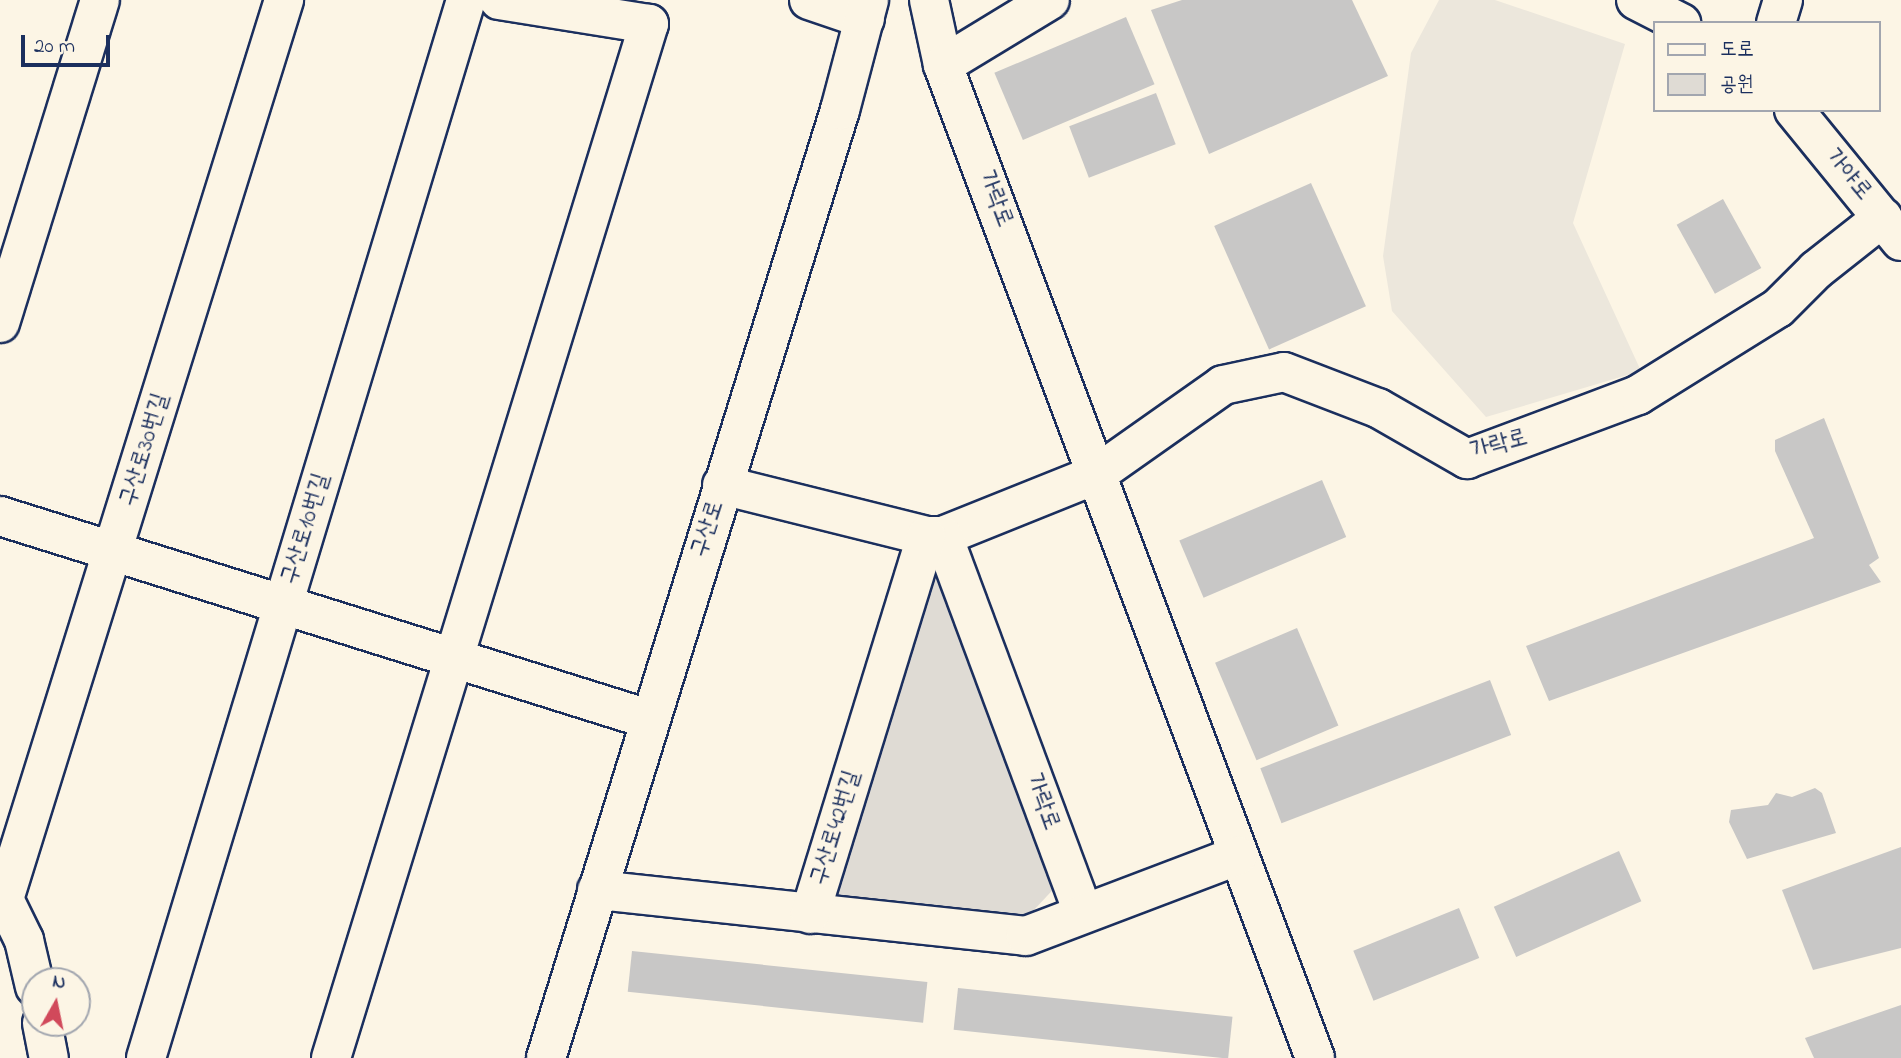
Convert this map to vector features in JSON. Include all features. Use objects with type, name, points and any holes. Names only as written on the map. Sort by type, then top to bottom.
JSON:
[{"type":"street","points":[[0,323],[100,0]]},
{"type":"street","name":"구산로30번길","points":[[2,895],[113,552],[284,0]]},
{"type":"street","name":"구산로10번길","points":[[146,1058],[466,0]]},
{"type":"street","points":[[331,1058],[649,24],[499,0]]},
{"type":"street","points":[[809,0],[867,10]]},
{"type":"street","name":"가락로","points":[[929,0],[943,65],[1237,856],[1315,1058]]},
{"type":"street","points":[[943,65],[1051,0]]},
{"type":"street","points":[[1636,0],[1677,21]]},
{"type":"street","points":[[1777,21],[1783,0]]},
{"type":"street","name":"구산로","points":[[546,1058],[867,10]]},
{"type":"street","name":"가야로","points":[[1796,112],[1892,229]]},
{"type":"street","name":"가락로","points":[[1097,474],[1223,385],[1284,372],[1378,408],[1467,458],[1638,396],[1778,308],[1816,270],[1892,229]]},
{"type":"street","points":[[722,485],[934,536],[1097,474]]},
{"type":"street","points":[[0,516],[648,719]]},
{"type":"street","name":"가락로","points":[[934,536],[1083,914]]},
{"type":"street","name":"구산로42번길","points":[[597,890],[810,914],[934,536]]},
{"type":"street","points":[[810,914],[1026,936],[1237,856]]},
{"type":"street","points":[[2,895],[24,940],[30,967]]},
{"type":"street","points":[[45,1037],[49,1058]]},
{"type":"shaded area","points":[[1439,0],[1495,0],[1625,44],[1573,223],[1641,371],[1486,417],[1392,311],[1383,256],[1411,53]]},
{"type":"green space","points":[[920,574],[952,586],[1061,881],[1020,925],[824,905]]},
{"type":"building","points":[[1182,0],[1352,0],[1388,76],[1209,154],[1151,10]]},
{"type":"building","points":[[1126,17],[1155,84],[1023,140],[994,73]]},
{"type":"building","points":[[1156,93],[1176,144],[1089,178],[1069,126]]},
{"type":"building","points":[[1311,183],[1366,306],[1269,349],[1214,226]]},
{"type":"building","points":[[1723,199],[1761,268],[1715,294],[1677,225]]},
{"type":"building","points":[[1824,418],[1879,558],[1869,565],[1881,582],[1549,701],[1526,646],[1814,538],[1775,451],[1775,440]]},
{"type":"building","points":[[1322,480],[1346,537],[1204,598],[1179,541]]},
{"type":"building","points":[[1297,628],[1338,726],[1256,760],[1215,663]]},
{"type":"building","points":[[1490,680],[1511,735],[1281,823],[1260,768]]},
{"type":"building","points":[[1815,788],[1822,793],[1836,833],[1747,859],[1729,822],[1731,810],[1768,805],[1776,793],[1792,797]]},
{"type":"building","points":[[1901,847],[1901,948],[1813,970],[1782,890]]},
{"type":"building","points":[[1619,851],[1641,901],[1516,957],[1494,907]]},
{"type":"building","points":[[1459,908],[1479,958],[1374,1001],[1353,951]]},
{"type":"building","points":[[632,951],[927,982],[923,1023],[628,992]]},
{"type":"building","points":[[958,988],[1232,1017],[1228,1058],[954,1030]]},
{"type":"building","points":[[1901,1005],[1901,1058],[1814,1058],[1805,1038]]}]
